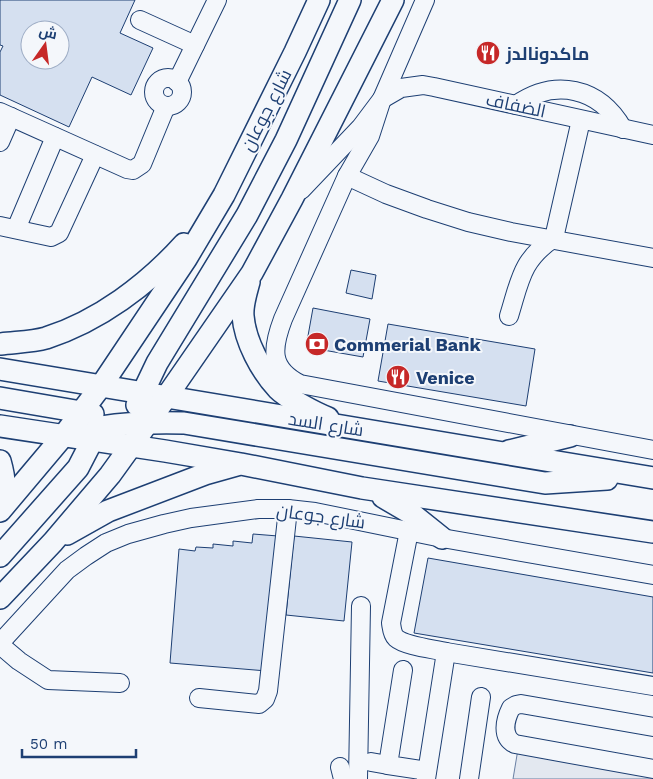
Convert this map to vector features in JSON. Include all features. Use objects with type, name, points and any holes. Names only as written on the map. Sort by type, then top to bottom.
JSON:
[{"type":"main road","name":"شارع جوعان","points":[[0,556],[78,468],[93,423],[101,386],[186,259],[224,195],[319,0]]},
{"type":"main road","points":[[0,598],[53,542],[110,475],[132,445],[142,392],[157,363],[247,215],[286,140],[350,0]]},
{"type":"main road","points":[[138,419],[167,396],[252,273],[292,199],[393,0]]},
{"type":"main road","points":[[0,344],[44,338],[73,327],[111,307],[170,259],[224,195]]},
{"type":"main road","points":[[252,273],[245,295],[243,316],[246,334],[262,368],[279,390],[325,417],[349,428]]},
{"type":"main road","name":"شارع السد","points":[[0,369],[649,477]]},
{"type":"main road","points":[[0,398],[93,423],[132,445],[362,488],[653,532]]},
{"type":"main road","points":[[0,426],[64,434],[93,423],[138,419],[204,425],[545,483],[649,477]]},
{"type":"main road","points":[[0,510],[64,434]]},
{"type":"main road","points":[[502,453],[570,436]]},
{"type":"main road","points":[[0,461],[5,478],[0,510]]},
{"type":"main road","points":[[53,542],[108,511],[206,474],[241,464]]},
{"type":"main road","points":[[362,488],[396,504],[428,525],[442,538]]},
{"type":"main road","points":[[616,526],[653,522]]},
{"type":"street","points":[[0,142],[5,114],[126,169],[136,168],[142,164],[166,106],[174,105],[182,97],[181,86],[177,82],[217,0]]},
{"type":"street","points":[[425,0],[382,99],[370,136],[347,176],[386,194],[427,209],[502,230],[554,238],[653,258]]},
{"type":"street","points":[[140,20],[195,45]]},
{"type":"street","name":"الضفاف","points":[[382,99],[401,88],[423,85],[653,135]]},
{"type":"street","points":[[516,105],[528,97],[544,91],[560,89],[576,91],[604,105],[616,116],[623,129]]},
{"type":"street","points":[[292,199],[355,133],[382,99]]},
{"type":"street","points":[[509,316],[522,274],[529,260],[540,248],[554,238],[581,120]]},
{"type":"street","points":[[54,137],[8,228],[51,237],[58,233],[95,155]]},
{"type":"street","name":"شارع السد","points":[[347,176],[275,339],[274,350],[277,361],[287,377],[300,384],[323,389],[653,450]]},
{"type":"street","name":"شارع جوعان","points":[[0,644],[67,570],[106,543],[128,534],[191,518],[258,509],[288,509],[315,512],[442,538],[653,575]]},
{"type":"street","points":[[200,698],[259,704],[265,699],[268,691],[288,509]]},
{"type":"street","points":[[409,531],[391,624],[392,632],[396,638],[404,642],[446,652],[653,686]]},
{"type":"street","points":[[358,779],[361,606]]},
{"type":"street","points":[[0,644],[48,680],[120,683]]},
{"type":"street","points":[[403,670],[379,763],[427,775],[446,652]]},
{"type":"street","points":[[474,778],[481,697]]},
{"type":"street","points":[[653,727],[521,704],[511,708],[505,731],[509,741],[514,744],[653,770]]},
{"type":"shaded area","points":[[519,743],[653,768],[653,779],[513,779]]},
{"type":"building","points":[[0,0],[135,0],[120,33],[153,48],[131,95],[92,77],[69,127],[0,95],[0,52],[3,46],[0,45]]},
{"type":"building","points":[[351,270],[376,275],[372,299],[346,293]]},
{"type":"building","points":[[313,308],[370,319],[363,357],[306,347]]},
{"type":"building","points":[[388,324],[535,349],[526,406],[378,381]]},
{"type":"building","points":[[253,534],[278,536],[267,671],[170,663],[179,549],[195,551],[196,547],[213,548],[213,544],[233,546],[233,541],[252,543]]},
{"type":"building","points":[[294,536],[352,542],[344,621],[286,615]]},
{"type":"building","points":[[428,558],[653,597],[653,673],[414,633]]},
{"type":"place","name":"ماكدونالدز","points":[[488,53]]},
{"type":"place","name":"Commerial Bank","points":[[317,344]]},
{"type":"place","name":"Venice","points":[[398,377]]}]
